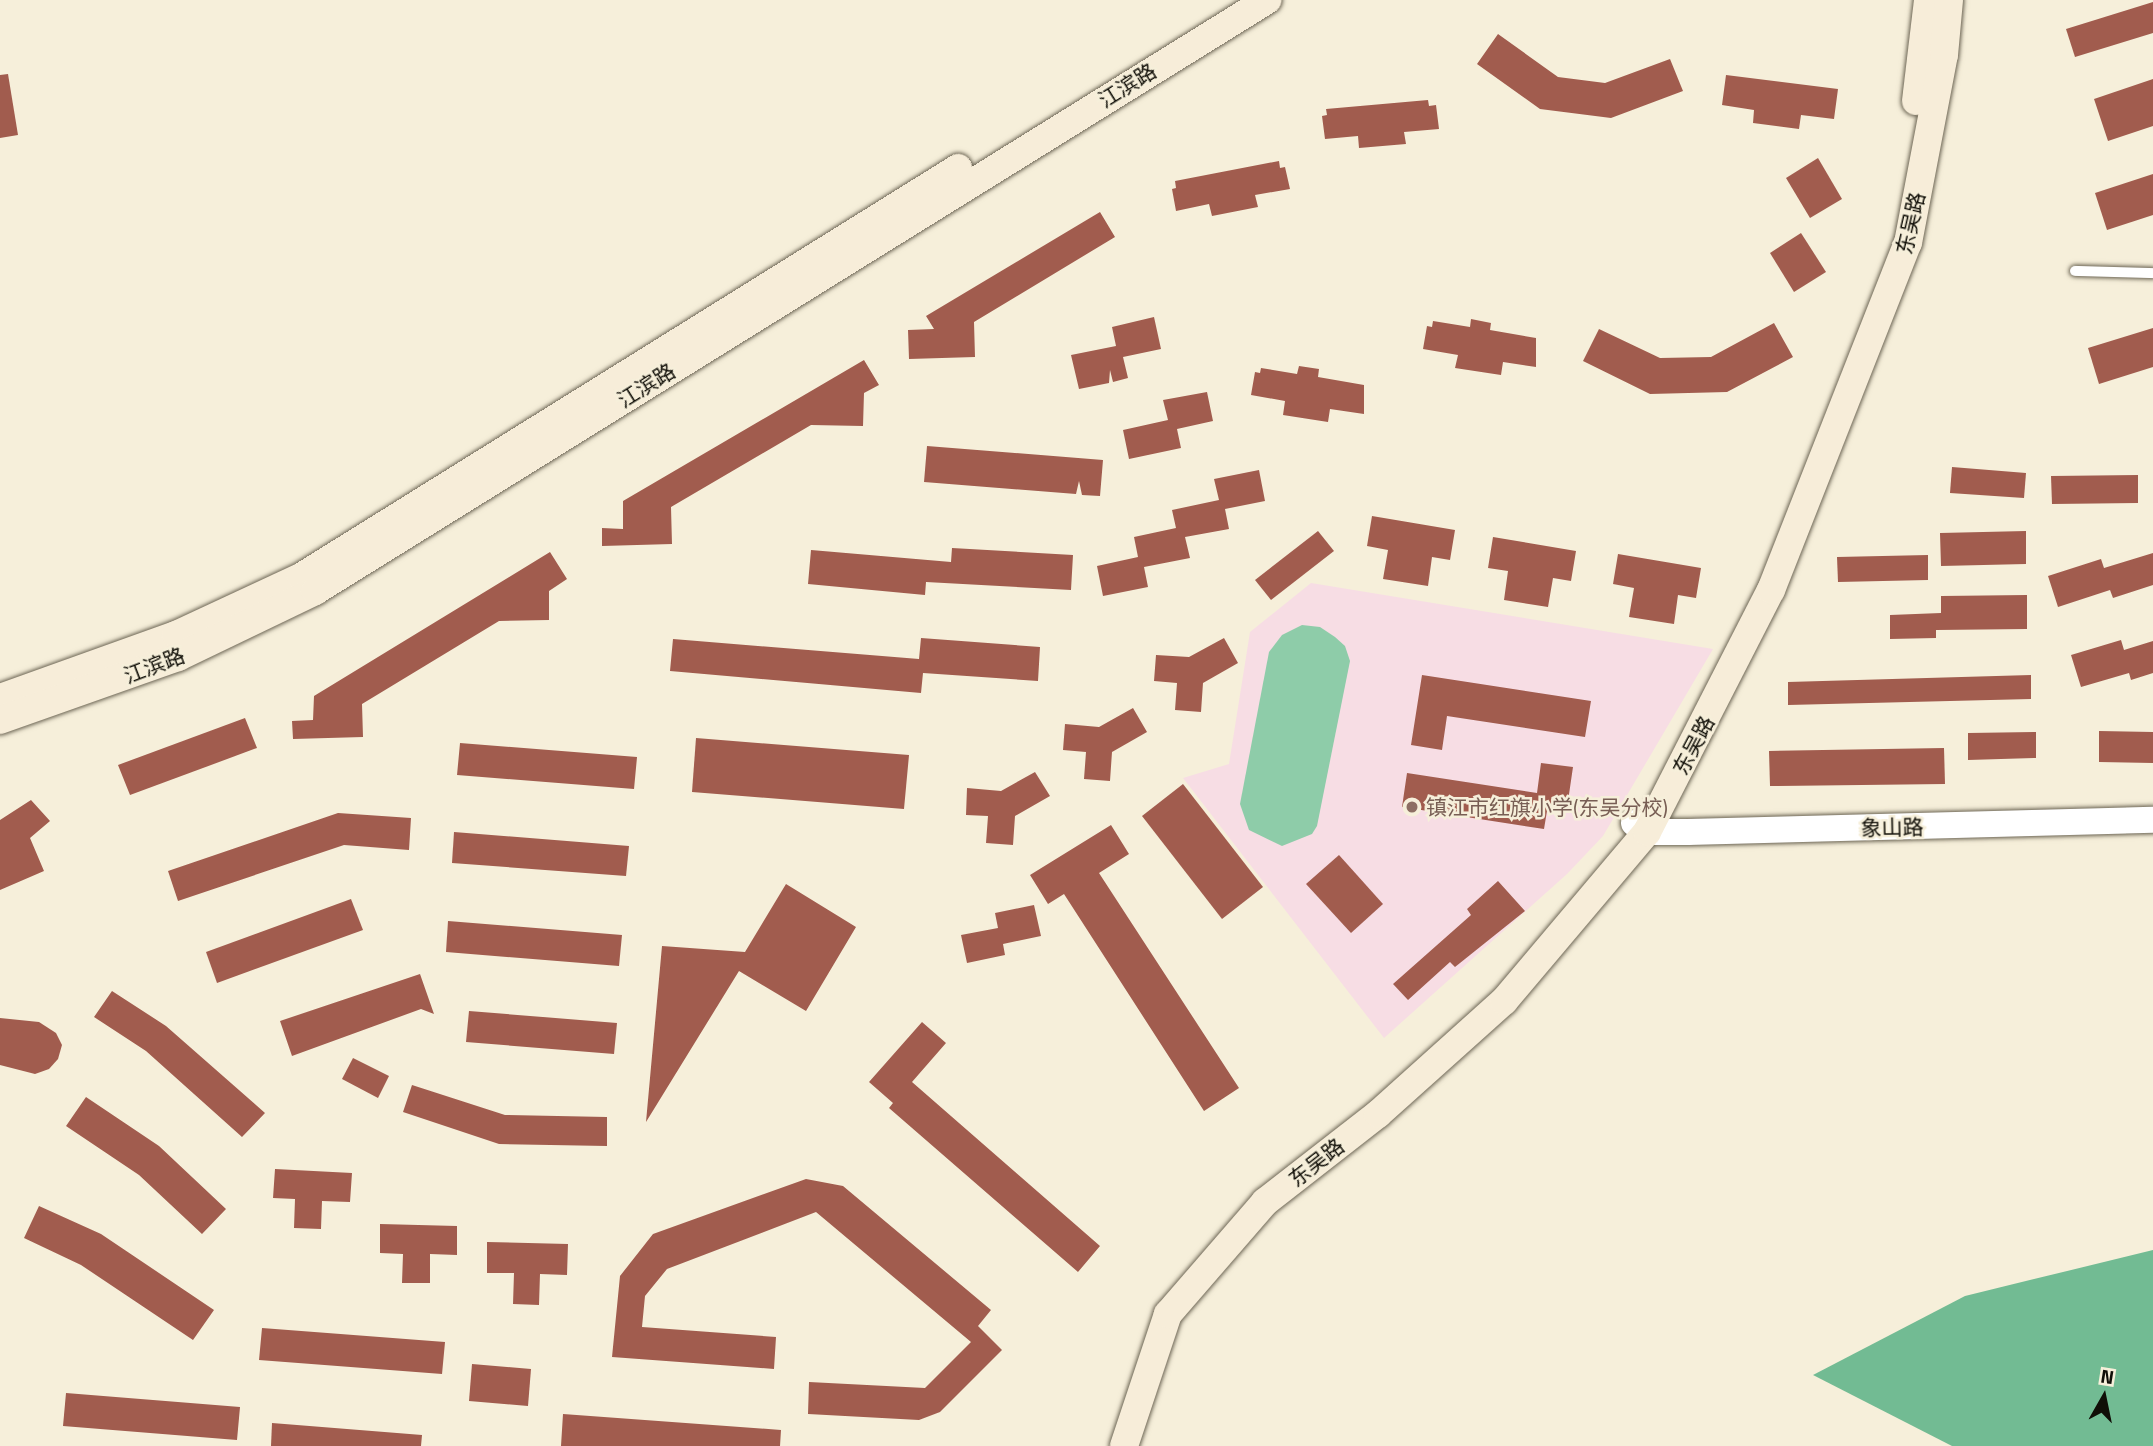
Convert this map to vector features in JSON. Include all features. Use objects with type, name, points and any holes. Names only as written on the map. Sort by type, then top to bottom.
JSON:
[{"type":"main road","name":"江滨路","points":[[0,698],[176,635],[301,577],[1232,0]]},
{"type":"main road","name":"江滨路","points":[[0,720],[178,657],[315,591],[1267,0]]},
{"type":"main road","name":"东吴路","points":[[1109,1446],[1154,1306],[1254,1191],[1368,1103],[1493,990],[1641,828],[1757,584],[1894,237],[1925,50],[1928,0]]},
{"type":"main road","name":"东吴路","points":[[1124,1446],[1168,1314],[1265,1202],[1378,1114],[1504,1001],[1641,828],[1771,590],[1908,243],[1944,55],[1949,0]]},
{"type":"street","name":"象山路","points":[[1641,828],[2153,820]]},
{"type":"lane","points":[[2075,271],[2153,273]]},
{"type":"shaded area","name":"镇江市红旗小学(东吴分校)","points":[[1311,583],[1713,649],[1603,836],[1567,874],[1384,1038],[1183,778],[1229,764],[1250,632]]},
{"type":"green space","points":[[1302,625],[1320,627],[1335,637],[1345,646],[1350,661],[1317,826],[1312,834],[1282,846],[1249,830],[1240,804],[1269,652],[1282,635]]},
{"type":"green space","points":[[2153,1250],[2153,1446],[1952,1446],[1813,1375],[1965,1296]]},
{"type":"building","points":[[2153,2],[2153,33],[2075,57],[2066,29]]},
{"type":"building","points":[[1498,34],[1558,77],[1605,83],[1670,59],[1683,91],[1611,118],[1540,109],[1477,64]]},
{"type":"building","points":[[8,74],[18,135],[0,138],[0,75]]},
{"type":"building","points":[[1726,75],[1838,89],[1834,119],[1801,115],[1799,129],[1753,123],[1754,110],[1722,105]]},
{"type":"building","points":[[2153,79],[2153,126],[2108,141],[2094,99]]},
{"type":"building","points":[[1428,100],[1429,106],[1436,105],[1439,129],[1404,132],[1406,144],[1359,148],[1358,136],[1325,139],[1322,116],[1327,115],[1326,109]]},
{"type":"building","points":[[1818,158],[1842,199],[1810,218],[1786,178]]},
{"type":"building","points":[[1279,161],[1280,168],[1285,167],[1290,189],[1255,195],[1258,207],[1212,216],[1209,204],[1176,211],[1172,189],[1176,188],[1175,181]]},
{"type":"building","points":[[2153,174],[2153,215],[2107,230],[2095,193]]},
{"type":"building","points":[[1100,212],[1115,237],[974,322],[975,357],[909,359],[908,330],[934,329],[926,316]]},
{"type":"building","points":[[1801,233],[1826,272],[1794,292],[1770,253]]},
{"type":"building","points":[[1154,317],[1161,349],[1123,357],[1128,378],[1113,382],[1110,370],[1109,383],[1079,389],[1071,355],[1116,346],[1112,327]]},
{"type":"building","points":[[1471,319],[1491,323],[1490,330],[1536,338],[1536,367],[1503,362],[1501,375],[1455,368],[1458,355],[1423,349],[1427,326],[1432,327],[1433,321],[1470,327]]},
{"type":"building","points":[[1774,323],[1793,357],[1727,392],[1650,394],[1583,361],[1599,329],[1660,358],[1711,357]]},
{"type":"building","points":[[2153,328],[2153,367],[2099,384],[2088,348]]},
{"type":"building","points":[[864,360],[879,385],[864,393],[863,426],[811,425],[671,507],[672,544],[602,546],[602,528],[623,529],[623,501]]},
{"type":"building","points":[[1299,366],[1319,369],[1318,377],[1364,385],[1364,414],[1330,409],[1328,422],[1283,415],[1285,401],[1251,395],[1255,372],[1260,373],[1261,368],[1297,374]]},
{"type":"building","points":[[1207,392],[1213,421],[1177,429],[1181,448],[1129,459],[1123,430],[1168,420],[1163,400]]},
{"type":"building","points":[[927,446],[1103,460],[1100,496],[1082,495],[1079,481],[1076,494],[924,482]]},
{"type":"building","points":[[1952,467],[2026,473],[2024,498],[1950,493]]},
{"type":"building","points":[[1259,470],[1265,501],[1225,509],[1229,529],[1185,537],[1190,558],[1144,567],[1148,587],[1103,596],[1097,566],[1138,557],[1134,537],[1176,528],[1172,510],[1219,500],[1214,479]]},
{"type":"building","points":[[2138,475],[2138,503],[2052,504],[2051,476]]},
{"type":"building","points":[[1372,516],[1455,530],[1450,560],[1432,557],[1428,586],[1383,579],[1388,550],[1367,546]]},
{"type":"building","points":[[1318,531],[1334,551],[1271,600],[1255,580]]},
{"type":"building","points":[[2026,531],[2026,564],[1941,566],[1940,533]]},
{"type":"building","points":[[1493,537],[1576,551],[1571,581],[1553,578],[1548,607],[1504,600],[1508,571],[1488,568]]},
{"type":"building","points":[[952,548],[1073,555],[1071,590],[926,582],[925,595],[808,584],[811,550],[951,562]]},
{"type":"building","points":[[550,552],[567,579],[549,591],[549,620],[499,621],[362,704],[363,737],[293,739],[292,721],[313,720],[314,696]]},
{"type":"building","points":[[2153,553],[2153,585],[2113,598],[2110,590],[2058,607],[2048,576],[2101,559],[2104,568]]},
{"type":"building","points":[[1618,554],[1701,568],[1696,598],[1678,595],[1674,624],[1629,617],[1634,588],[1613,584]]},
{"type":"building","points":[[1928,555],[1928,580],[1838,582],[1837,557]]},
{"type":"building","points":[[2027,595],[2027,629],[1936,630],[1936,638],[1890,639],[1890,615],[1941,613],[1941,596]]},
{"type":"building","points":[[921,638],[1040,647],[1038,681],[923,673],[921,693],[670,671],[673,639],[919,659]]},
{"type":"building","points":[[1224,638],[1238,663],[1203,683],[1201,712],[1175,710],[1177,683],[1154,681],[1156,655],[1189,657]]},
{"type":"building","points":[[2121,640],[2124,650],[2153,641],[2153,673],[2131,680],[2129,673],[2081,687],[2071,655]]},
{"type":"building","points":[[1422,675],[1591,701],[1585,737],[1447,716],[1442,750],[1411,745]]},
{"type":"building","points":[[2031,675],[2031,699],[1788,705],[1788,682]]},
{"type":"building","points":[[1133,708],[1147,732],[1112,752],[1110,781],[1084,779],[1086,752],[1063,750],[1065,724],[1099,727]]},
{"type":"building","points":[[245,718],[257,748],[130,795],[118,765]]},
{"type":"building","points":[[2099,731],[2153,732],[2153,763],[2099,762]]},
{"type":"building","points":[[2036,732],[2036,758],[1968,760],[1968,733]]},
{"type":"building","points":[[696,738],[909,755],[904,809],[692,792]]},
{"type":"building","points":[[460,743],[637,757],[634,789],[457,775]]},
{"type":"building","points":[[1944,748],[1945,784],[1770,786],[1769,751]]},
{"type":"building","points":[[1541,763],[1573,767],[1567,808],[1548,805],[1544,829],[1402,807],[1407,773],[1537,793]]},
{"type":"building","points":[[1035,772],[1050,796],[1015,816],[1013,845],[986,843],[988,816],[966,815],[967,788],[1001,791]]},
{"type":"building","points":[[1183,784],[1263,887],[1222,919],[1142,816]]},
{"type":"building","points":[[31,800],[50,821],[30,838],[44,871],[0,890],[0,820]]},
{"type":"building","points":[[338,813],[411,818],[409,850],[344,845],[178,901],[168,871]]},
{"type":"building","points":[[1111,825],[1129,854],[1099,873],[1239,1088],[1204,1111],[1064,894],[1048,904],[1030,875]]},
{"type":"building","points":[[454,832],[629,846],[626,876],[452,863]]},
{"type":"building","points":[[1339,855],[1383,904],[1351,933],[1306,884]]},
{"type":"building","points":[[1498,881],[1525,911],[1455,967],[1450,962],[1408,1000],[1393,984],[1471,915],[1467,909]]},
{"type":"building","points":[[786,884],[856,927],[806,1011],[739,971],[646,1122],[662,946],[745,952]]},
{"type":"building","points":[[351,899],[363,930],[217,983],[206,952]]},
{"type":"building","points":[[1034,905],[1041,936],[1003,944],[1005,955],[967,963],[961,935],[998,928],[995,913]]},
{"type":"building","points":[[448,921],[622,935],[619,966],[446,952]]},
{"type":"building","points":[[420,974],[434,1014],[421,1009],[292,1056],[280,1021]]},
{"type":"building","points":[[112,991],[166,1026],[265,1113],[242,1137],[146,1051],[94,1017]]},
{"type":"building","points":[[469,1011],[617,1023],[614,1054],[466,1042]]},
{"type":"building","points":[[0,1018],[39,1022],[56,1033],[62,1045],[58,1059],[49,1069],[35,1074],[0,1065]]},
{"type":"building","points":[[922,1022],[946,1043],[912,1082],[1100,1246],[1078,1272],[889,1108],[893,1103],[869,1082]]},
{"type":"building","points":[[353,1058],[389,1076],[378,1098],[342,1079]]},
{"type":"building","points":[[412,1085],[505,1115],[607,1117],[607,1146],[499,1144],[403,1112]]},
{"type":"building","points":[[86,1097],[159,1146],[226,1209],[202,1234],[139,1175],[66,1126]]},
{"type":"building","points":[[275,1169],[352,1173],[350,1202],[322,1201],[321,1229],[294,1228],[295,1199],[273,1198]]},
{"type":"building","points":[[806,1179],[843,1186],[991,1310],[978,1326],[1002,1350],[940,1412],[919,1420],[808,1414],[809,1382],[925,1388],[971,1342],[816,1212],[667,1269],[645,1296],[642,1327],[776,1337],[774,1369],[612,1357],[620,1276],[653,1234]]},
{"type":"building","points":[[39,1206],[101,1234],[214,1310],[193,1340],[81,1265],[24,1238]]},
{"type":"building","points":[[380,1224],[457,1226],[457,1255],[430,1254],[430,1283],[402,1283],[403,1254],[380,1253]]},
{"type":"building","points":[[487,1242],[568,1244],[567,1275],[540,1274],[539,1305],[513,1304],[514,1273],[487,1273]]},
{"type":"building","points":[[262,1328],[445,1342],[442,1374],[259,1360]]},
{"type":"building","points":[[472,1364],[531,1369],[528,1406],[469,1401]]},
{"type":"building","points":[[66,1393],[240,1407],[237,1440],[63,1426]]},
{"type":"building","points":[[563,1414],[781,1430],[780,1446],[561,1446]]},
{"type":"building","points":[[272,1423],[422,1435],[421,1446],[271,1446]]},
{"type":"place","name":"镇江市红旗小学(东吴分校)","points":[[1412,807]]}]
